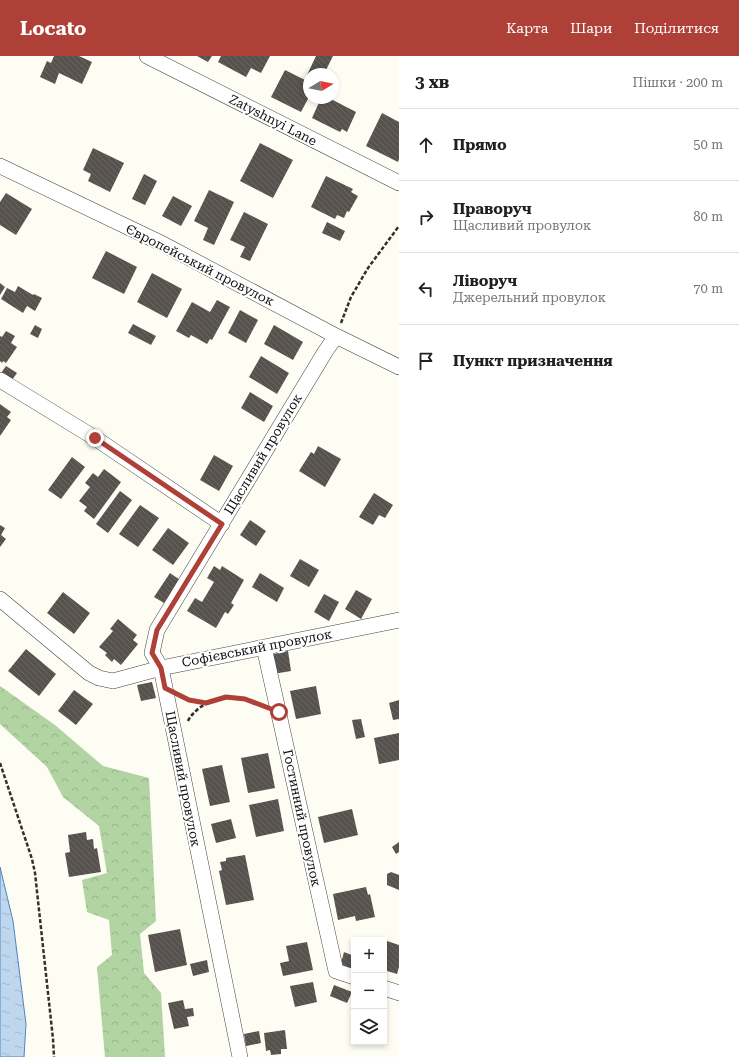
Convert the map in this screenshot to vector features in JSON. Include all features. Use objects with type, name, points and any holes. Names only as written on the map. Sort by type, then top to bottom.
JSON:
[{"type":"street","name":"Zatyshnyi Lane","points":[[147,56],[399,183]]},
{"type":"street","name":"Європейський провулок","points":[[0,166],[163,244],[336,336],[399,367]]},
{"type":"street","name":"Щасливий провулок","points":[[240,1057],[161,668],[152,653],[157,630],[324,352],[336,336]]},
{"type":"street","points":[[0,380],[95,438],[222,524]]},
{"type":"street","name":"Софієвський провулок","points":[[0,599],[89,673],[99,678],[114,681],[161,668],[399,620]]},
{"type":"street","name":"Гостинний провулок","points":[[264,647],[336,971],[351,976]]},
{"type":"street","points":[[387,989],[399,993]]},
{"type":"path","points":[[336,336],[351,297],[368,268],[399,226]]},
{"type":"path","points":[[165,688],[189,700],[206,703]]},
{"type":"path","points":[[176,742],[190,716],[206,703],[226,697],[245,699],[279,712]]},
{"type":"path","points":[[0,763],[32,859],[35,873],[54,1057]]},
{"type":"green space","points":[[0,686],[55,725],[103,766],[149,778],[156,921],[140,934],[144,973],[161,993],[165,1057],[105,1057],[97,967],[112,955],[109,920],[87,912],[82,880],[107,873],[99,826],[63,797],[47,767],[0,724]]},
{"type":"water","points":[[0,867],[13,921],[26,1024],[24,1057],[0,1057]]},
{"type":"building","points":[[54,56],[79,56],[92,62],[82,84],[59,73],[55,84],[40,77],[47,61],[51,63]]},
{"type":"building","points":[[197,56],[212,56],[208,62]]},
{"type":"building","points":[[221,56],[270,56],[261,73],[251,68],[246,77],[218,62]]},
{"type":"building","points":[[316,56],[333,56],[327,68],[310,68]]},
{"type":"building","points":[[285,70],[303,79],[303,104],[305,104],[301,112],[271,97]]},
{"type":"building","points":[[339,103],[356,112],[347,132],[342,129],[340,132],[312,118],[318,104]]},
{"type":"building","points":[[382,113],[399,122],[398,162],[366,146]]},
{"type":"building","points":[[260,143],[293,160],[273,198],[240,181]]},
{"type":"building","points":[[93,148],[124,163],[110,192],[88,181],[91,174],[83,170]]},
{"type":"building","points":[[144,174],[157,181],[145,205],[132,199]]},
{"type":"building","points":[[326,176],[353,189],[351,192],[358,196],[349,212],[347,211],[344,218],[337,215],[335,219],[311,207]]},
{"type":"building","points":[[209,190],[234,202],[214,245],[203,240],[208,228],[194,221]]},
{"type":"building","points":[[6,193],[32,209],[16,235],[0,225],[0,202]]},
{"type":"building","points":[[173,196],[192,206],[181,226],[162,216]]},
{"type":"building","points":[[244,212],[268,224],[250,261],[240,257],[245,247],[230,240]]},
{"type":"building","points":[[327,222],[345,231],[340,241],[322,233]]},
{"type":"building","points":[[106,251],[137,267],[124,294],[92,278]]},
{"type":"building","points":[[152,273],[182,289],[167,318],[137,302]]},
{"type":"building","points":[[0,283],[5,287],[0,295]]},
{"type":"building","points":[[18,286],[33,295],[34,294],[42,298],[35,311],[27,306],[23,313],[1,299],[7,288],[15,292]]},
{"type":"building","points":[[217,300],[230,307],[212,340],[210,339],[207,344],[191,335],[189,338],[176,331],[192,302],[210,312]]},
{"type":"building","points":[[240,310],[258,320],[246,343],[228,333]]},
{"type":"building","points":[[133,324],[156,336],[151,345],[128,333]]},
{"type":"building","points":[[35,325],[42,329],[38,338],[30,334]]},
{"type":"building","points":[[274,325],[303,342],[293,360],[264,344]]},
{"type":"building","points":[[6,331],[15,336],[11,343],[17,347],[6,363],[3,361],[2,363],[0,361],[0,336],[2,337]]},
{"type":"building","points":[[261,356],[289,373],[277,394],[249,377]]},
{"type":"building","points":[[6,366],[17,373],[12,380],[1,373]]},
{"type":"building","points":[[250,392],[273,406],[264,422],[241,408]]},
{"type":"building","points":[[0,404],[11,412],[7,417],[11,420],[0,436]]},
{"type":"building","points":[[318,446],[341,459],[325,487],[299,471],[311,452],[314,454]]},
{"type":"building","points":[[214,455],[233,466],[219,491],[200,480]]},
{"type":"building","points":[[72,457],[85,467],[61,499],[48,490]]},
{"type":"building","points":[[104,469],[121,482],[94,519],[84,511],[87,507],[79,501],[90,487],[85,483],[93,473],[98,477]]},
{"type":"building","points":[[120,491],[132,500],[108,533],[96,524]]},
{"type":"building","points":[[374,493],[393,505],[385,518],[379,515],[373,525],[359,517]]},
{"type":"building","points":[[140,505],[159,518],[138,547],[119,534]]},
{"type":"building","points":[[250,520],[266,531],[256,546],[240,535]]},
{"type":"building","points":[[0,525],[5,528],[1,535],[6,539],[0,547]]},
{"type":"building","points":[[168,528],[189,543],[173,565],[152,550]]},
{"type":"building","points":[[300,559],[319,570],[309,587],[290,576]]},
{"type":"building","points":[[214,566],[220,570],[222,566],[244,580],[231,603],[234,605],[228,614],[225,612],[216,628],[187,611],[195,598],[202,602],[214,582],[207,578]]},
{"type":"building","points":[[170,573],[180,580],[164,603],[154,597]]},
{"type":"building","points":[[260,573],[284,588],[277,602],[252,587]]},
{"type":"building","points":[[356,590],[372,599],[361,619],[345,609]]},
{"type":"building","points":[[63,592],[90,613],[74,634],[47,613]]},
{"type":"building","points":[[324,594],[339,602],[329,621],[314,612]]},
{"type":"building","points":[[118,619],[137,635],[133,640],[138,644],[121,665],[114,659],[112,662],[105,655],[107,653],[99,647],[113,631],[110,629]]},
{"type":"building","points":[[26,649],[56,674],[39,696],[8,671]]},
{"type":"building","points":[[288,651],[291,671],[273,674],[269,655]]},
{"type":"building","points":[[152,682],[156,698],[141,701],[137,685]]},
{"type":"building","points":[[316,686],[321,714],[296,719],[290,691]]},
{"type":"building","points":[[74,690],[93,704],[76,725],[58,711]]},
{"type":"building","points":[[399,700],[399,719],[393,720],[389,703]]},
{"type":"building","points":[[361,719],[365,737],[356,739],[352,720]]},
{"type":"building","points":[[399,733],[399,760],[379,764],[374,738]]},
{"type":"building","points":[[268,753],[275,788],[248,793],[241,758]]},
{"type":"building","points":[[222,765],[230,802],[210,806],[202,769]]},
{"type":"building","points":[[278,799],[284,831],[256,837],[249,805]]},
{"type":"building","points":[[352,809],[358,835],[324,843],[318,817]]},
{"type":"building","points":[[231,819],[236,838],[216,843],[211,824]]},
{"type":"building","points":[[86,832],[87,840],[93,839],[94,849],[97,848],[101,872],[69,877],[65,853],[70,852],[68,835]]},
{"type":"building","points":[[399,842],[399,852],[396,854],[392,847]]},
{"type":"building","points":[[245,855],[254,900],[226,905],[219,871],[222,870],[220,862],[226,861],[226,858]]},
{"type":"building","points":[[391,872],[399,875],[399,890],[387,885],[387,874]]},
{"type":"building","points":[[366,887],[368,895],[370,894],[375,917],[356,921],[355,916],[338,920],[333,894]]},
{"type":"building","points":[[180,929],[187,965],[155,972],[148,935]]},
{"type":"building","points":[[387,941],[399,945],[399,967],[397,974],[387,971]]},
{"type":"building","points":[[307,942],[313,970],[283,976],[280,963],[289,961],[286,946]]},
{"type":"building","points":[[344,952],[351,955],[351,970],[340,967]]},
{"type":"building","points":[[207,960],[209,972],[193,976],[190,964]]},
{"type":"building","points":[[313,982],[317,1002],[295,1007],[290,986]]},
{"type":"building","points":[[334,985],[351,992],[347,1003],[330,996]]},
{"type":"building","points":[[183,1000],[185,1009],[193,1008],[194,1016],[187,1017],[189,1026],[174,1029],[168,1003]]},
{"type":"building","points":[[285,1030],[287,1049],[281,1049],[281,1054],[271,1055],[270,1050],[266,1051],[264,1033]]},
{"type":"building","points":[[259,1031],[261,1043],[246,1046],[244,1034]]},
{"type":"route","points":[[95,438],[222,524],[157,630],[152,653],[161,668],[165,688],[189,700],[206,703],[226,697],[245,699],[279,712]]}]
